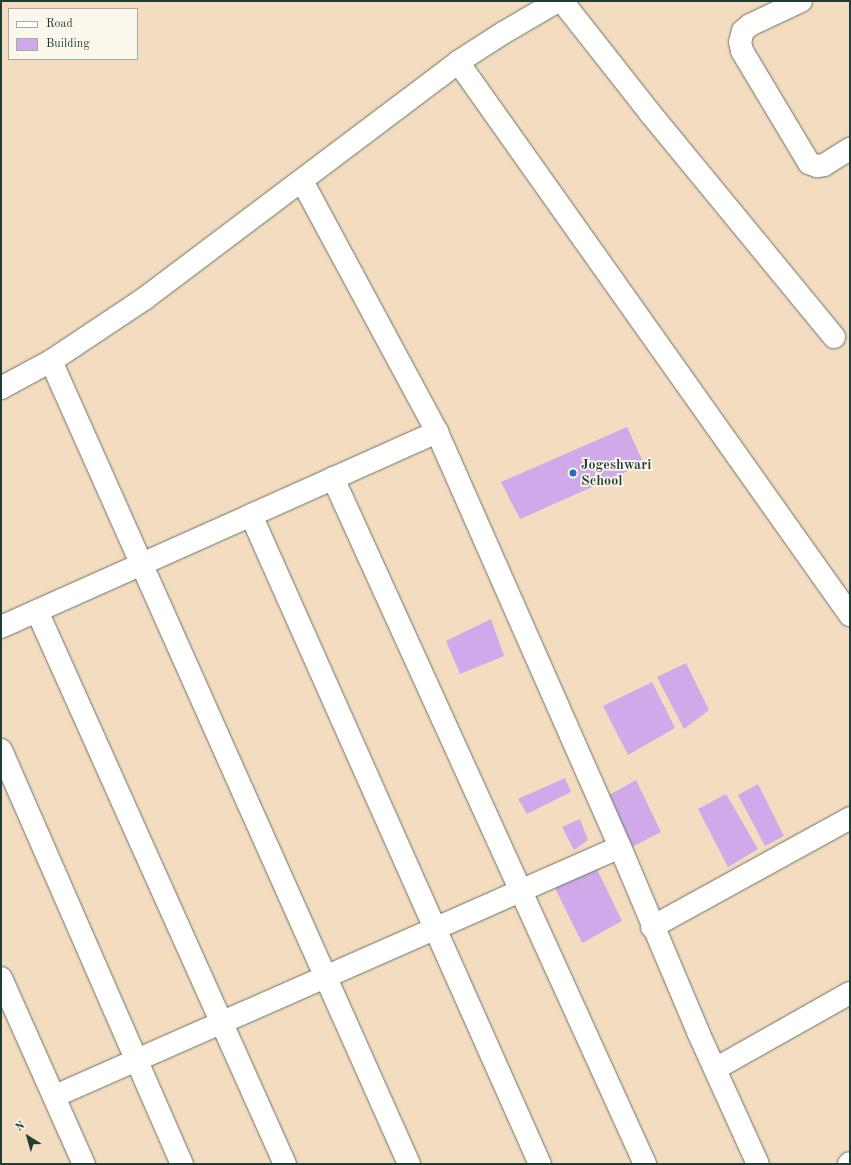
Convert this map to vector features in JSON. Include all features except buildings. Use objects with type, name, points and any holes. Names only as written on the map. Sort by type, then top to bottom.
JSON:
[{"type":"street","points":[[1,388],[51,361],[144,299],[458,62],[502,32],[558,1]]},
{"type":"street","points":[[562,1],[655,119],[834,337]]},
{"type":"street","points":[[794,2],[750,25],[744,31],[740,42],[742,51],[809,163],[817,166],[824,166],[850,149]]},
{"type":"street","points":[[458,62],[850,615]]},
{"type":"street","points":[[302,181],[437,432],[620,847],[652,927],[758,1164]]},
{"type":"street","points":[[51,361],[143,564],[409,1164]]},
{"type":"street","points":[[1,627],[437,432]]},
{"type":"street","points":[[333,478],[645,1164]]},
{"type":"street","points":[[251,515],[540,1164]]},
{"type":"street","points":[[37,611],[223,1022],[285,1164]]},
{"type":"street","points":[[1,750],[182,1164]]},
{"type":"street","points":[[652,927],[850,818]]},
{"type":"street","points":[[54,1096],[620,847]]},
{"type":"street","points":[[1,978],[84,1164]]},
{"type":"street","points":[[715,1069],[850,993]]},
{"type":"place","name":"Jogeshwari School","points":[[573,473]]}]
